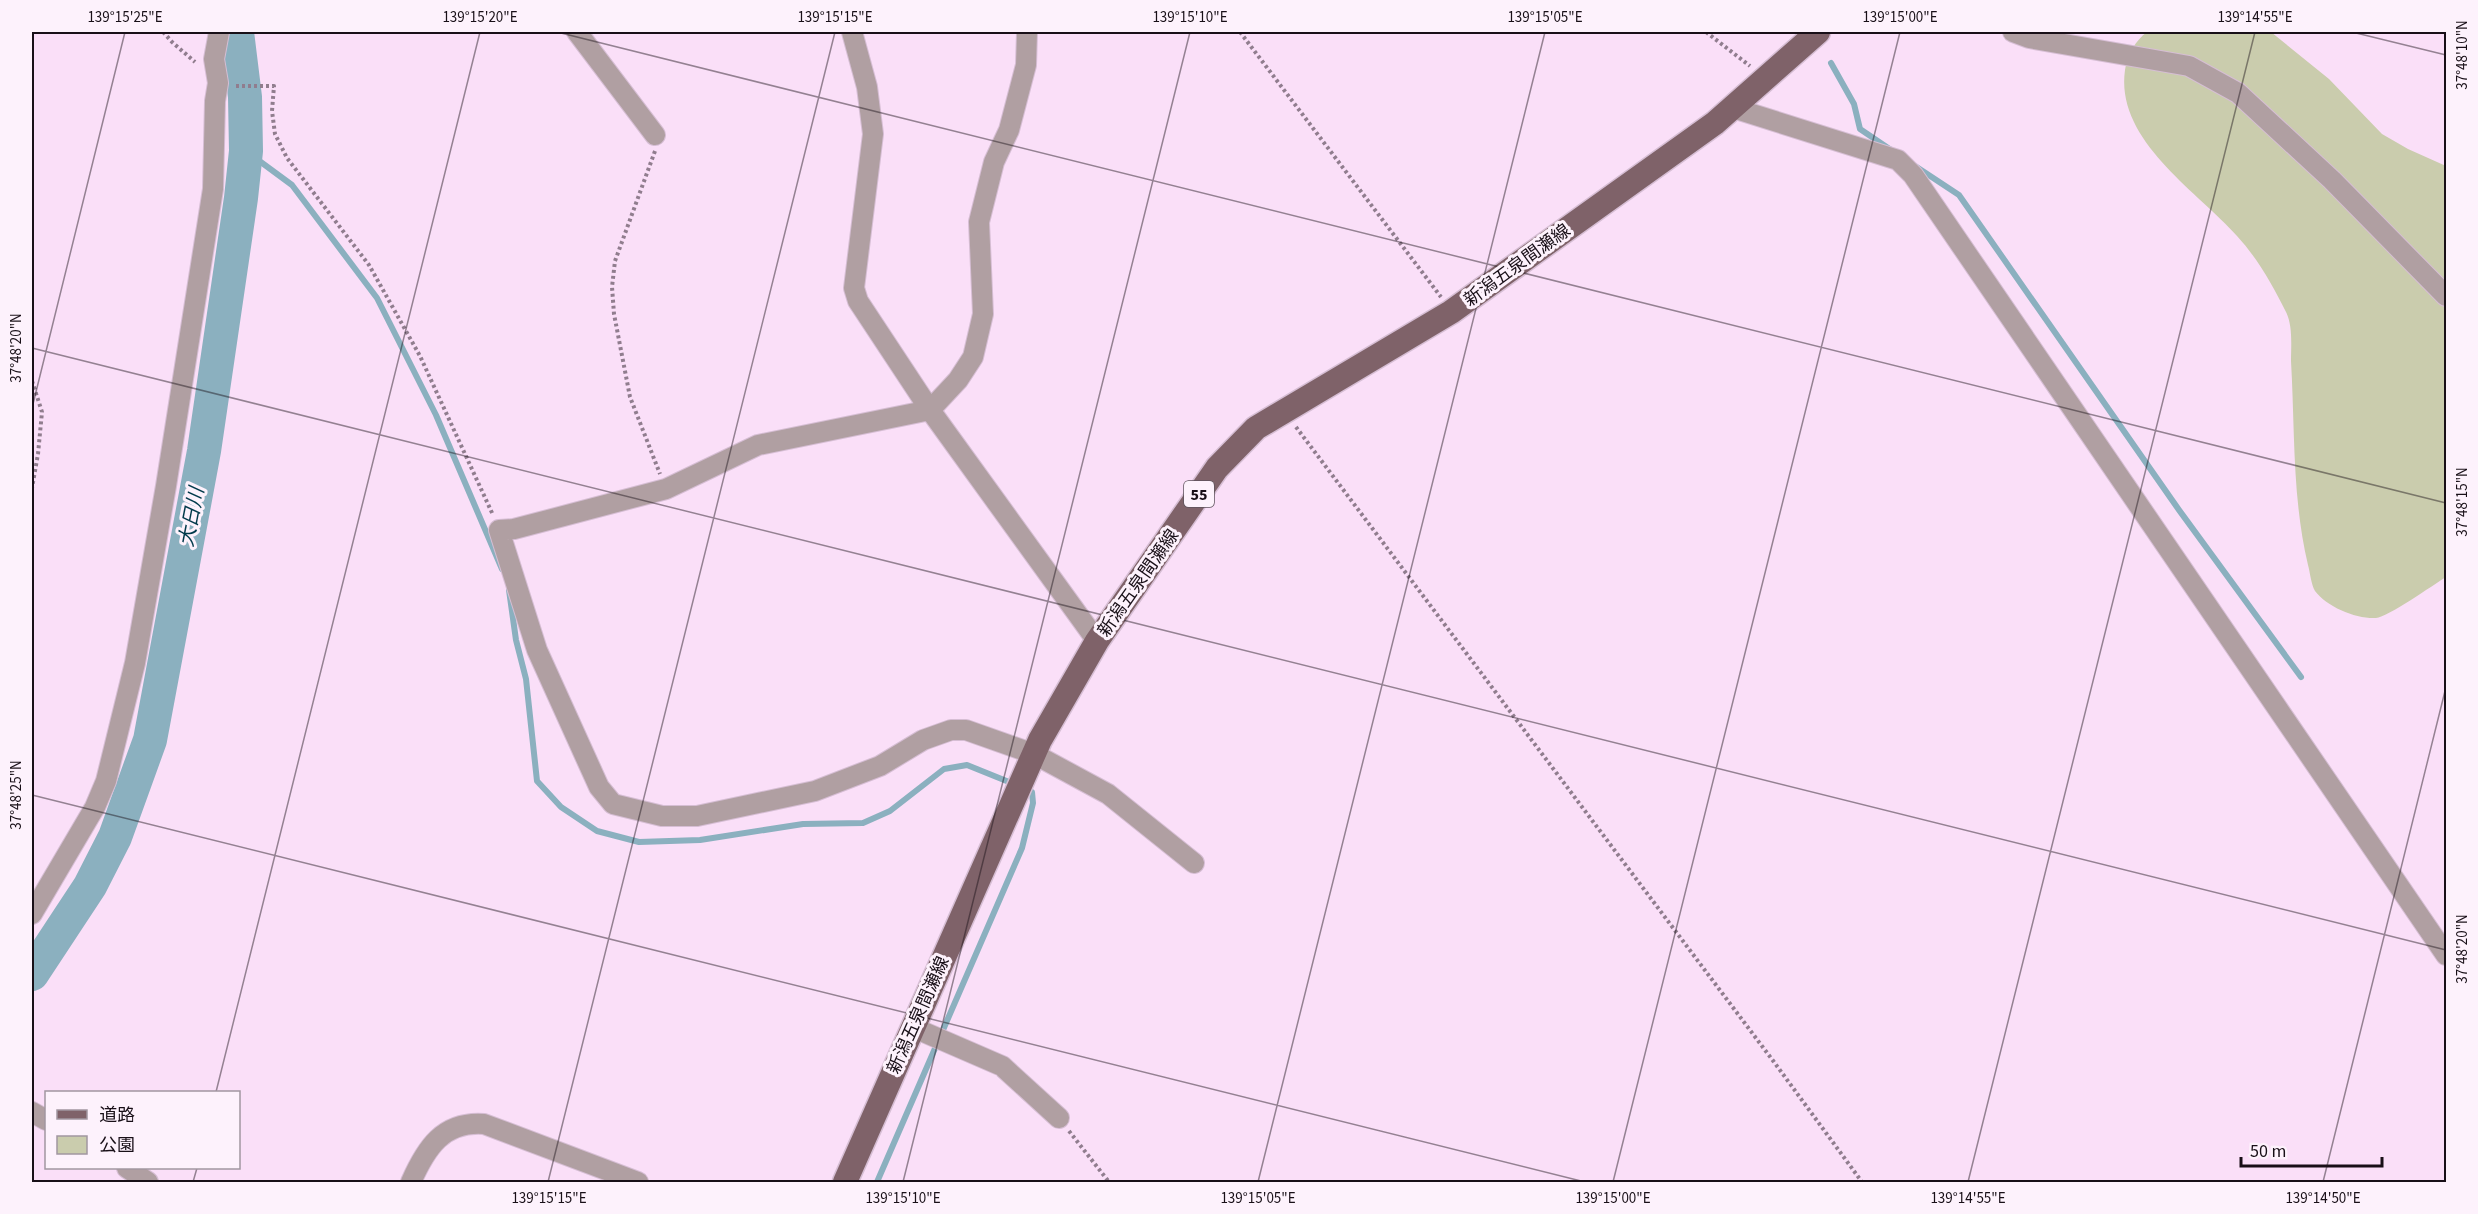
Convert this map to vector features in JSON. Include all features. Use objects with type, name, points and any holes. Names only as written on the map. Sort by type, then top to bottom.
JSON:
[{"type":"main road","name":"新潟五泉間瀬線","points":[[845,1182],[1034,754],[1070,685],[1097,641],[1217,468],[1256,428],[1451,312],[1733,108],[1818,32]]},
{"type":"street","points":[[32,914],[95,807],[106,781],[135,663],[166,486],[213,189],[215,101],[224,85],[214,59],[219,32]]},
{"type":"street","points":[[577,32],[655,135]]},
{"type":"street","points":[[852,32],[867,87],[873,134],[854,288],[858,301],[930,410],[1097,641]]},
{"type":"street","points":[[1027,32],[1026,65],[1009,130],[994,162],[979,222],[983,314],[973,357],[958,380],[930,410],[758,445],[666,489],[499,531],[537,650],[599,787],[613,804],[662,816],[696,816],[770,801],[815,791],[880,766],[923,740],[951,730],[966,730],[1034,754],[1108,794],[1194,864]]},
{"type":"street","points":[[2013,32],[2028,38],[2188,66],[2238,93],[2332,180],[2446,296]]},
{"type":"street","points":[[1733,108],[1898,160],[1913,174],[2446,955]]},
{"type":"street","points":[[912,1027],[1002,1066],[1059,1118]]},
{"type":"street","points":[[411,1182],[430,1145],[446,1133],[466,1123],[484,1124],[638,1182]]},
{"type":"street","points":[[130,1169],[148,1182]]},
{"type":"path","points":[[163,32],[224,85],[274,86],[272,111],[274,134],[287,158],[369,265],[420,356],[499,531]]},
{"type":"path","points":[[1240,32],[1451,312]]},
{"type":"path","points":[[1706,32],[1766,78]]},
{"type":"path","points":[[655,135],[656,151],[615,261],[612,287],[614,314],[630,397],[666,489]]},
{"type":"path","points":[[32,381],[42,412],[32,488]]},
{"type":"path","points":[[1283,410],[1862,1182]]},
{"type":"path","points":[[1059,1118],[1109,1182]]},
{"type":"green space","points":[[2147,32],[2271,32],[2329,79],[2382,134],[2446,166],[2446,577],[2382,616],[2368,618],[2342,611],[2320,597],[2315,591],[2299,514],[2290,323],[2270,282],[2245,245],[2162,162],[2145,141],[2133,119],[2125,95],[2125,70],[2133,48]]},
{"type":"waterway","name":"大日川","points":[[32,974],[90,886],[115,837],[150,740],[204,451],[241,198],[246,151],[245,97],[237,32]]},
{"type":"waterway","points":[[1831,63],[1854,104],[1860,129],[1891,150]]},
{"type":"waterway","points":[[246,151],[292,185],[377,298],[436,415],[502,569]]},
{"type":"waterway","points":[[1915,166],[1959,195],[2179,510],[2301,677]]},
{"type":"waterway","points":[[509,590],[516,640],[526,679],[537,781],[561,807],[597,831],[639,842],[700,840],[803,824],[863,823],[890,811],[944,769],[967,765],[1014,784]]},
{"type":"waterway","points":[[877,1182],[1022,848],[1033,803],[1032,792],[1023,788]]}]
